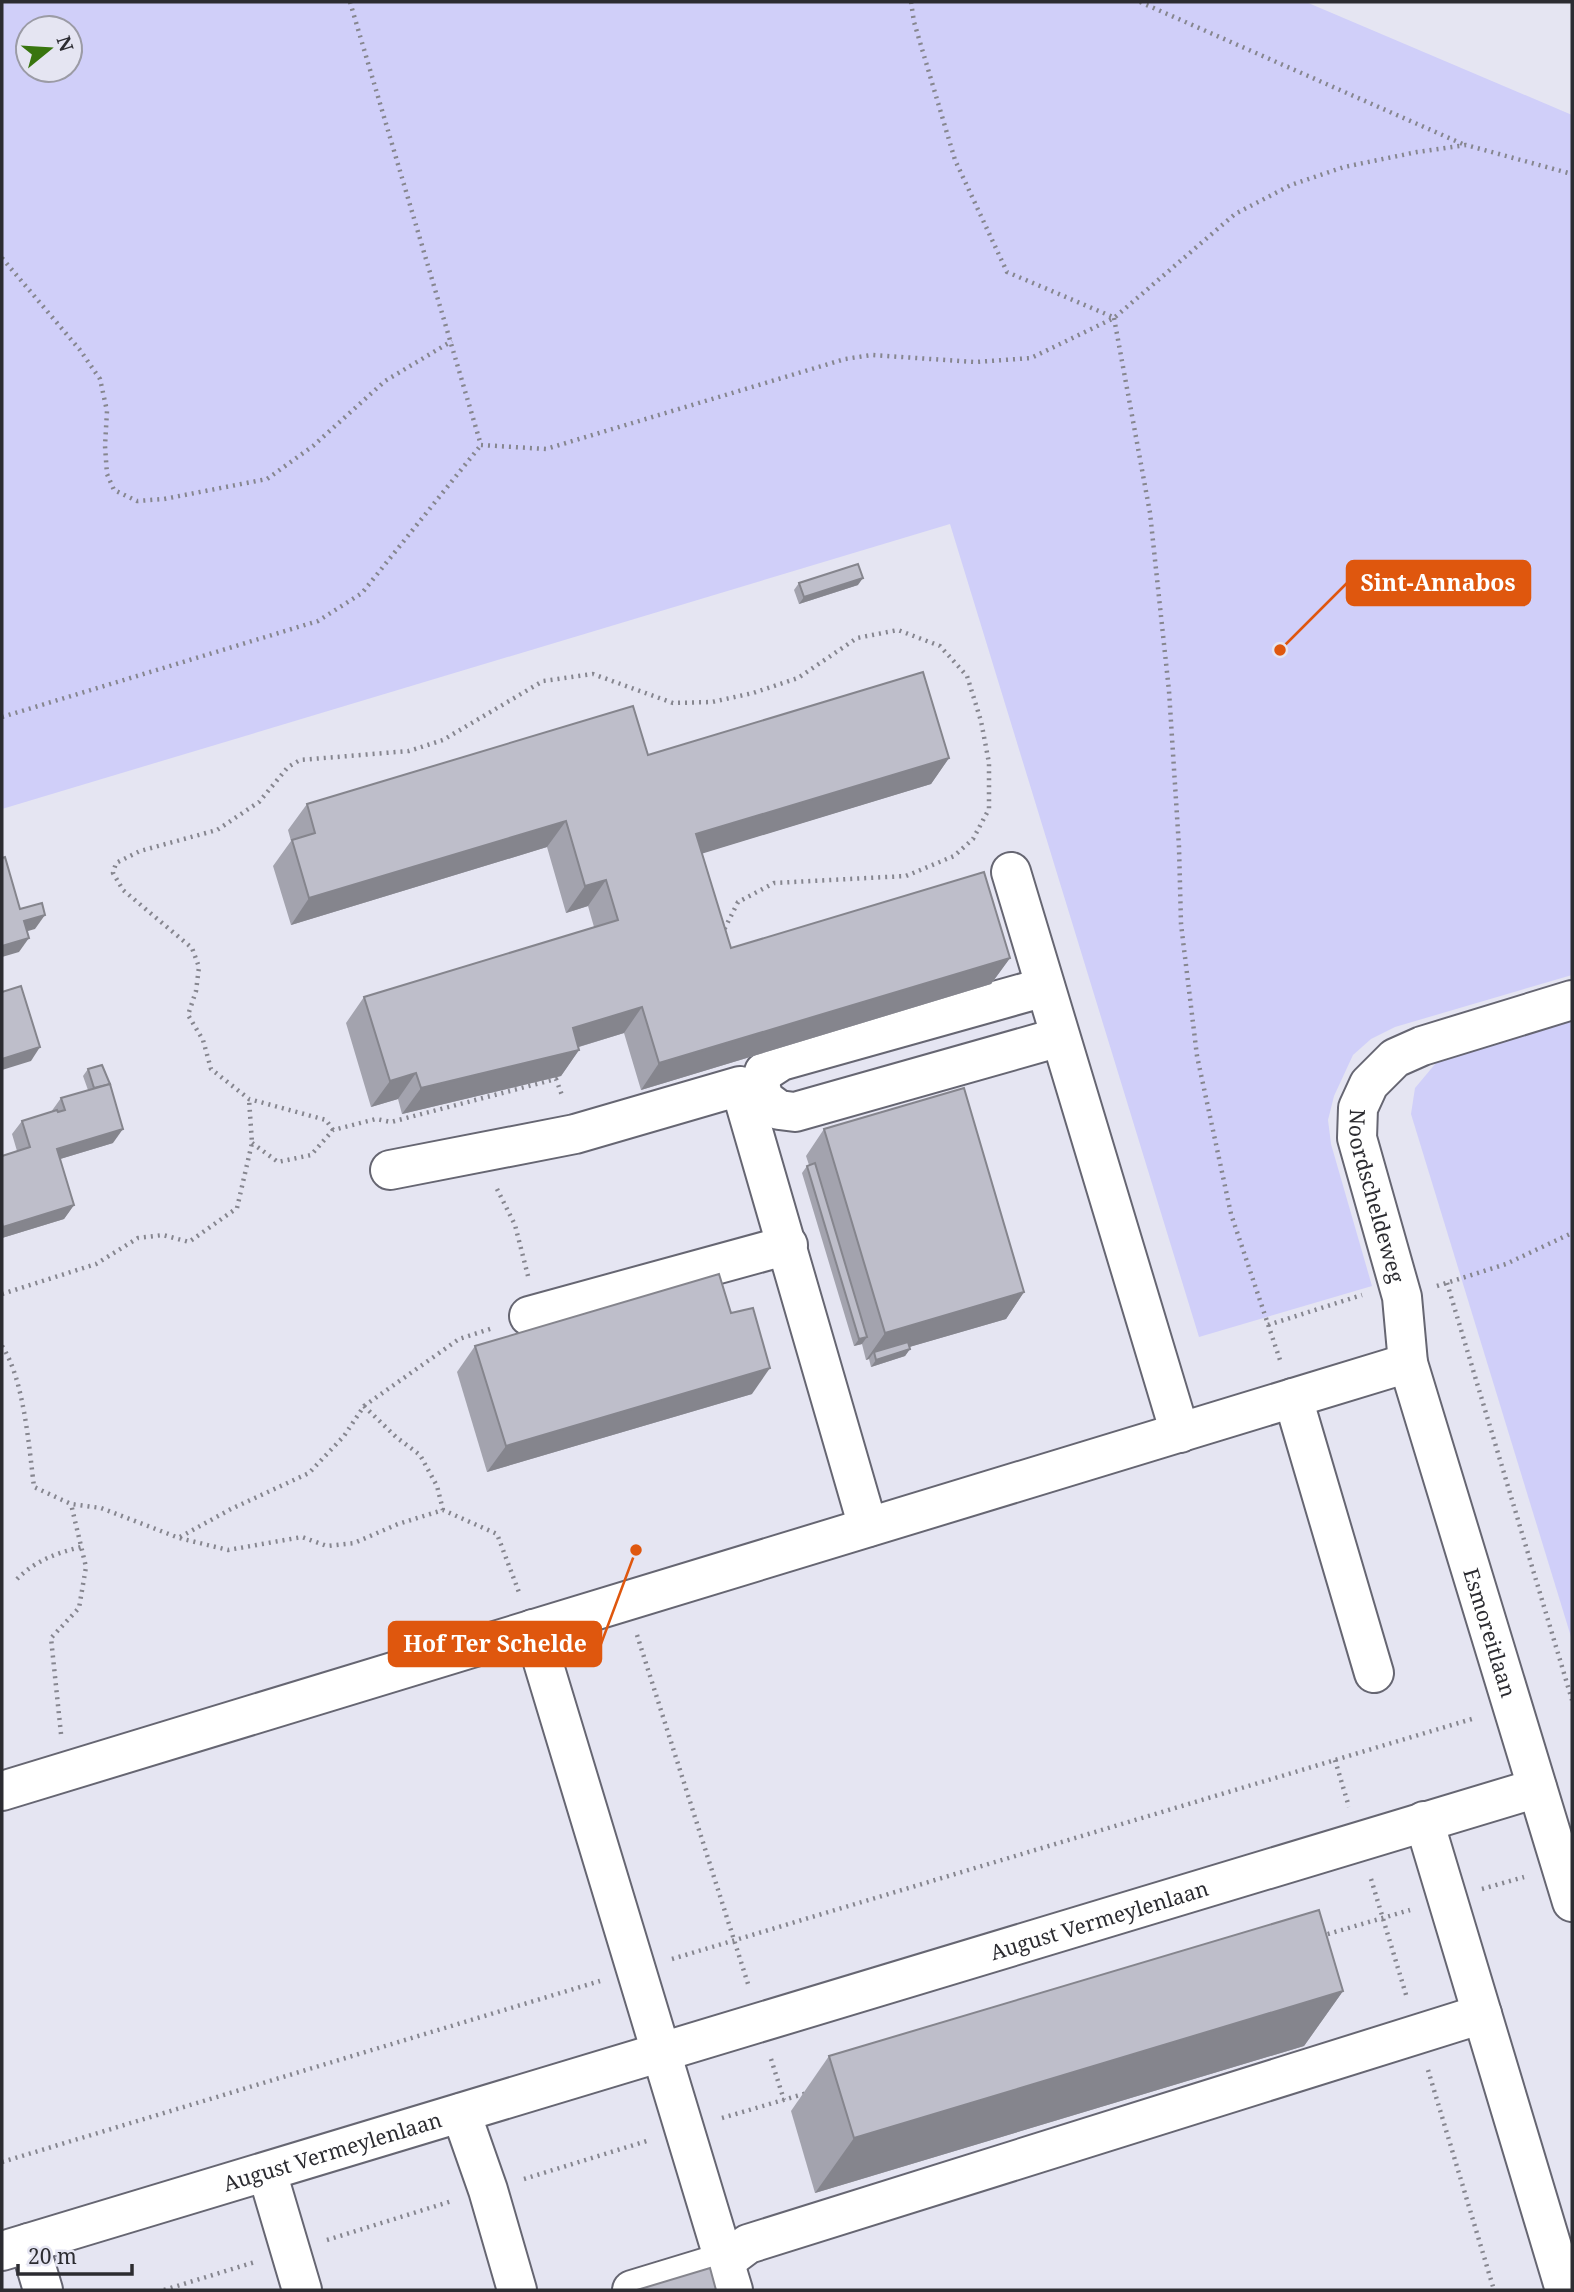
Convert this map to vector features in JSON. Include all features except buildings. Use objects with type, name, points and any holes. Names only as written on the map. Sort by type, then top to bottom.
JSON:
[{"type":"street","points":[[1011,872],[1180,1433]]},
{"type":"street","points":[[1045,987],[780,1061],[764,1072],[760,1084],[764,1099],[779,1110],[795,1112],[1060,1037]]},
{"type":"street","name":"Noordscheldeweg","points":[[1408,1363],[1402,1297],[1357,1138],[1358,1108],[1369,1084],[1395,1058],[1422,1046],[1572,1000]]},
{"type":"street","points":[[390,1170],[575,1134],[740,1086],[868,1527]]},
{"type":"street","points":[[529,1316],[788,1245]]},
{"type":"street","points":[[2,1791],[1408,1363]]},
{"type":"street","name":"Esmoreitlaan","points":[[1408,1363],[1572,1902]]},
{"type":"street","points":[[1293,1398],[1374,1673]]},
{"type":"street","points":[[533,1629],[728,2276]]},
{"type":"street","name":"August Vermeylenlaan","points":[[15,2247],[1537,1788]]},
{"type":"street","points":[[1424,1821],[1565,2290]]},
{"type":"street","points":[[632,2290],[728,2276],[748,2244],[1482,2014]]},
{"type":"street","points":[[461,2113],[488,2190],[517,2290]]},
{"type":"street","points":[[267,2172],[302,2290]]},
{"type":"street","points":[[15,2247],[43,2290]]},
{"type":"path","points":[[350,2],[481,445]]},
{"type":"path","points":[[911,2],[914,22],[955,160],[1007,272],[1114,317]]},
{"type":"path","points":[[1140,2],[1466,145],[1572,174]]},
{"type":"path","points":[[481,445],[546,449],[845,359],[872,355],[975,362],[1031,358],[1114,317],[1235,214],[1290,185],[1344,167],[1466,145]]},
{"type":"path","points":[[2,258],[100,379],[107,411],[107,474],[114,490],[137,501],[164,499],[267,479],[313,446],[385,381],[452,341]]},
{"type":"path","points":[[1114,317],[1151,527],[1169,691],[1181,924],[1197,1056],[1230,1214],[1293,1398]]},
{"type":"path","points":[[2,717],[318,621],[362,593],[481,445]]},
{"type":"path","points":[[333,1130],[327,1120],[249,1099],[211,1069],[203,1040],[188,1015],[196,991],[199,967],[192,948],[123,890],[113,873],[116,863],[140,851],[217,830],[259,802],[288,767],[300,760],[409,751],[443,740],[543,681],[593,674],[673,703],[712,702],[753,693],[798,678],[857,638],[898,630],[940,646],[967,676],[981,721],[989,763],[989,809],[973,839],[954,856],[906,876],[774,883],[738,902],[723,929],[724,943]]},
{"type":"path","points":[[252,1143],[278,1162],[311,1155],[333,1130],[376,1119],[391,1122],[556,1079],[575,1134]]},
{"type":"path","points":[[2,1294],[96,1264],[138,1238],[163,1235],[189,1242],[237,1208],[252,1143],[249,1099]]},
{"type":"path","points":[[180,1538],[231,1509],[309,1473],[344,1436],[364,1406],[460,1339],[529,1316],[531,1289],[514,1225],[501,1194],[472,1154]]},
{"type":"path","points":[[1268,1325],[1379,1289],[1402,1297],[1506,1264],[1572,1233]]},
{"type":"path","points":[[1447,1283],[1572,1700]]},
{"type":"path","points":[[2,1346],[8,1355],[22,1401],[33,1487],[72,1504],[101,1508],[180,1538],[228,1550],[302,1537],[327,1545],[354,1543],[398,1524],[443,1510],[497,1534],[533,1629]]},
{"type":"path","points":[[364,1406],[396,1437],[420,1455],[437,1486],[443,1510]]},
{"type":"path","points":[[66,1772],[51,1638],[79,1608],[86,1567],[72,1504]]},
{"type":"path","points":[[17,1579],[47,1557],[81,1547]]},
{"type":"path","points":[[626,1601],[783,2100]]},
{"type":"path","points":[[2,2162],[1513,1707]]},
{"type":"path","points":[[1316,1938],[1561,1867]]},
{"type":"path","points":[[164,2290],[810,2092]]},
{"type":"shaded area","points":[[2,2],[1306,2],[1572,115],[1572,975],[1395,1027],[1371,1039],[1353,1055],[1334,1096],[1328,1120],[1331,1144],[1372,1286],[1199,1337],[950,524],[2,809]]},
{"type":"shaded area","points":[[1572,1021],[1572,1640],[1411,1114],[1415,1088],[1436,1063]]},
{"type":"place","name":"Sint-Annabos","points":[[1280,650]]},
{"type":"place","name":"Hof Ter Schelde","points":[[636,1550]]}]
